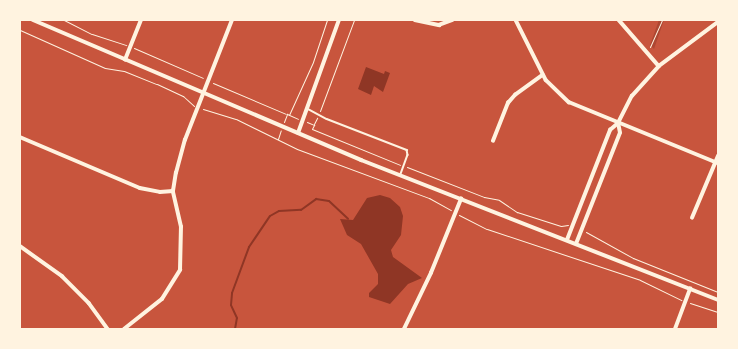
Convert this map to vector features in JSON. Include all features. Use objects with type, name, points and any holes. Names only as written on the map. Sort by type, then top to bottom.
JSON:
[{"type":"street","points":[[34,20],[40,21],[204,94],[401,176],[718,300]]},
{"type":"street","points":[[126,60],[141,20]]},
{"type":"street","points":[[124,329],[162,299],[180,270],[181,226],[173,191],[179,157],[232,20]]},
{"type":"street","points":[[298,133],[339,20]]},
{"type":"street","points":[[415,20],[439,25],[452,20]]},
{"type":"street","points":[[516,20],[543,75],[569,102],[717,162]]},
{"type":"street","points":[[619,20],[658,66]]},
{"type":"street","points":[[567,240],[610,130],[618,123],[632,96],[658,66],[718,22]]},
{"type":"street","points":[[494,141],[508,104],[515,95],[543,75]]},
{"type":"street","points":[[576,244],[620,133],[618,123]]},
{"type":"street","points":[[20,137],[140,188],[160,192],[173,191]]},
{"type":"street","points":[[692,218],[717,162],[718,156]]},
{"type":"street","points":[[404,329],[431,273],[461,199]]},
{"type":"street","points":[[20,246],[62,276],[89,303],[108,329]]},
{"type":"street","points":[[675,329],[690,289]]},
{"type":"lane","points":[[307,108],[318,114],[407,150],[408,155],[401,176]]},
{"type":"path","points":[[64,20],[92,34],[124,44]]},
{"type":"path","points":[[284,121],[313,62],[327,20]]},
{"type":"path","points":[[354,20],[312,129],[484,197],[499,200],[517,212],[561,226],[568,225]]},
{"type":"path","points":[[647,54],[662,20]]},
{"type":"path","points":[[20,30],[106,68],[124,71],[157,84],[198,108],[236,119],[277,139],[369,177],[429,198],[487,229],[635,278],[686,302],[718,312]]},
{"type":"path","points":[[135,48],[201,78]]},
{"type":"path","points":[[212,83],[295,118]]},
{"type":"path","points":[[308,122],[314,125]]},
{"type":"path","points":[[277,139],[280,133]]},
{"type":"path","points":[[586,232],[633,258],[718,292]]},
{"type":"shaded area","points":[[659,20],[664,20],[654,49],[650,45]]},
{"type":"shaded area","points":[[366,67],[384,74],[385,71],[390,73],[383,92],[374,86],[371,95],[358,89]]},
{"type":"shaded area","points":[[380,195],[390,198],[400,207],[403,216],[401,235],[391,250],[393,257],[422,278],[408,284],[390,304],[369,297],[369,293],[378,284],[378,274],[361,244],[347,235],[340,219],[353,220],[367,198]]},
{"type":"waterway","points":[[235,329],[237,318],[231,305],[232,293],[249,247],[270,216],[279,211],[301,210],[316,199],[329,201],[348,219]]}]
